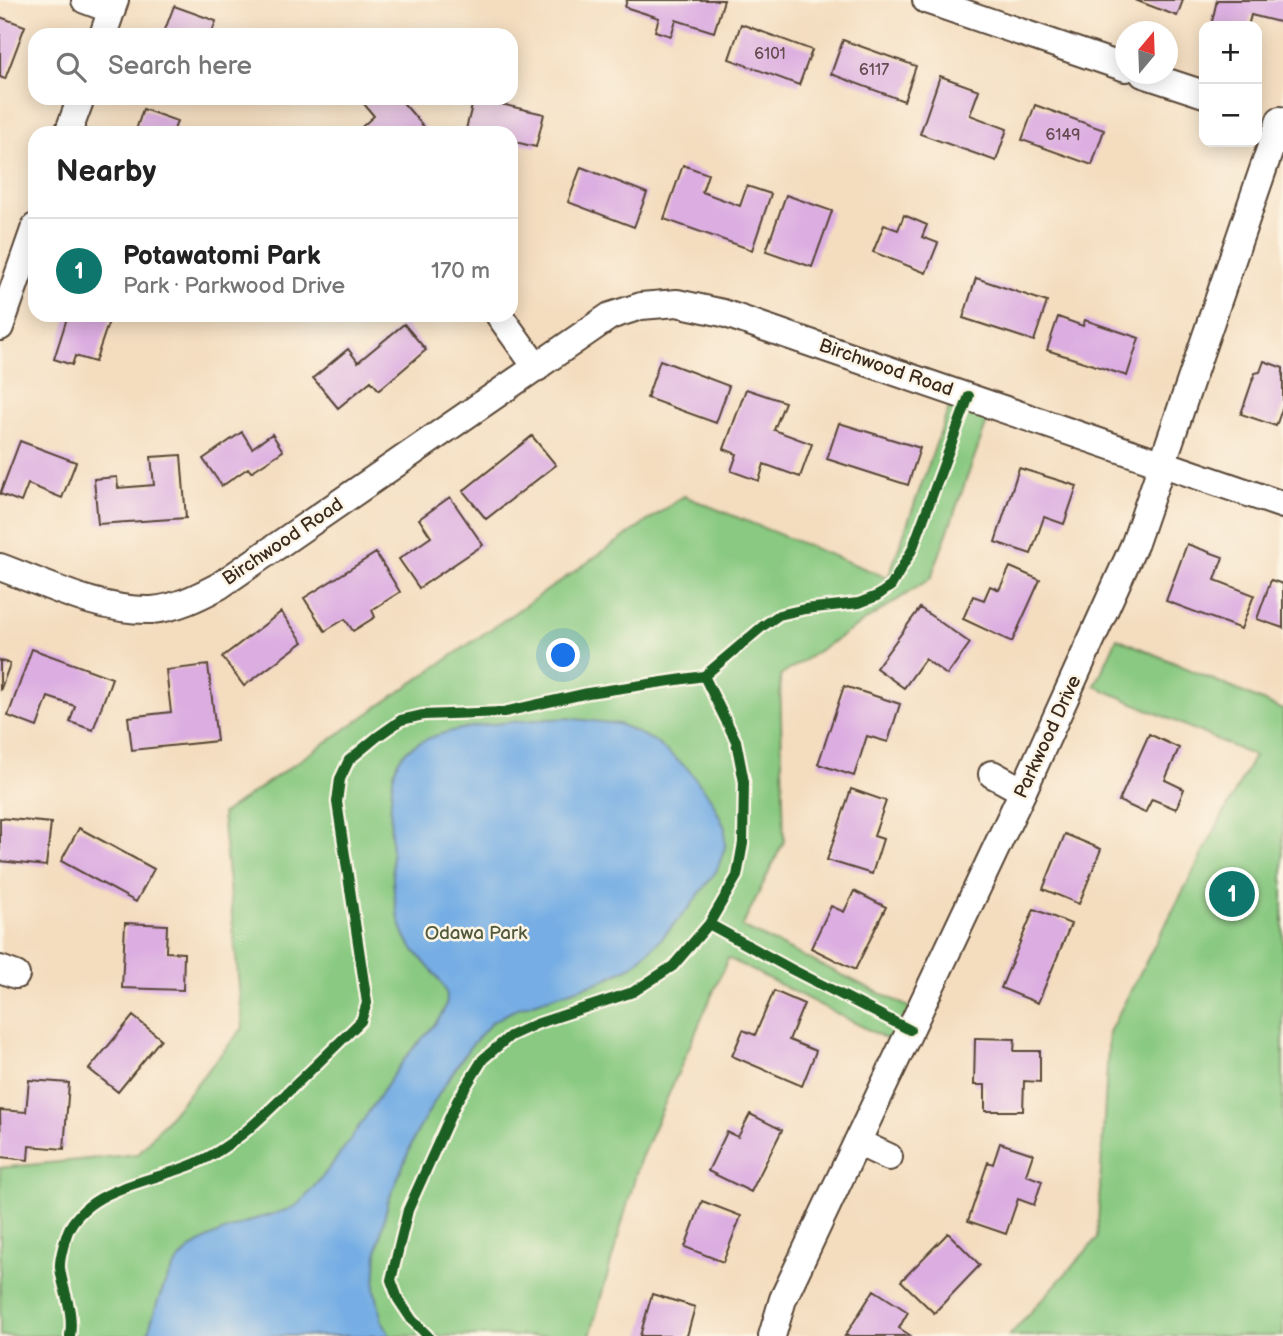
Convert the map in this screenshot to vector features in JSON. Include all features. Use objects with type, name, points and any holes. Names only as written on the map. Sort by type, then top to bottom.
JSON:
[{"type":"street","points":[[85,0],[113,5],[105,28]]},
{"type":"street","points":[[926,0],[1115,65]]},
{"type":"street","points":[[1174,84],[1199,92]]},
{"type":"street","points":[[70,126],[78,105]]},
{"type":"street","name":"Parkwood Drive","points":[[772,1336],[783,1299],[1023,791],[1135,543],[1273,118]]},
{"type":"street","points":[[0,327],[28,248]]},
{"type":"street","name":"Birchwood Road","points":[[0,567],[95,602],[122,609],[155,610],[191,600],[219,586],[610,316],[641,306],[677,303],[723,313],[1283,505]]},
{"type":"street","points":[[504,322],[537,368]]},
{"type":"street","points":[[992,774],[1023,791]]},
{"type":"street","points":[[857,1142],[889,1157]]},
{"type":"green space","name":"Odawa Park","points":[[955,391],[993,405],[931,578],[780,676],[784,841],[742,927],[919,1012],[902,1047],[728,958],[640,1160],[590,1336],[0,1336],[0,1168],[138,1154],[243,1028],[222,814],[684,496],[888,578]]},
{"type":"green space","points":[[1117,638],[1283,710],[1283,1336],[1009,1336],[1097,1239],[1109,1032],[1254,756],[1095,686]]},
{"type":"water","points":[[566,718],[619,724],[653,740],[688,769],[712,800],[725,828],[725,847],[717,870],[689,908],[634,965],[602,981],[518,1008],[492,1022],[469,1048],[415,1136],[388,1202],[377,1251],[375,1289],[382,1321],[390,1336],[147,1336],[165,1285],[181,1258],[215,1235],[286,1210],[301,1201],[340,1154],[403,1061],[444,1010],[447,999],[443,985],[414,951],[405,936],[397,912],[391,820],[392,789],[397,763],[408,750],[448,732],[500,723]]},
{"type":"building","points":[[627,0],[724,0],[714,32],[676,20],[671,36],[655,31],[659,18],[625,7]]},
{"type":"building","points":[[1135,0],[1183,0],[1177,16]]},
{"type":"building","points":[[1217,0],[1283,0],[1283,23],[1251,15],[1249,21],[1212,21]]},
{"type":"building","points":[[174,6],[216,21],[214,28],[166,28]]},
{"type":"building","points":[[0,17],[25,26],[5,79],[0,77]]},
{"type":"building","points":[[741,24],[812,50],[799,85],[729,59]]},
{"type":"building","points":[[843,40],[916,66],[904,101],[831,74]]},
{"type":"building","points":[[940,76],[979,90],[970,115],[1007,129],[996,161],[920,134]]},
{"type":"building","points":[[365,105],[405,105],[423,126],[363,126],[374,116]]},
{"type":"building","points":[[472,105],[505,105],[544,114],[536,147],[518,143],[518,126],[467,126]]},
{"type":"building","points":[[1035,105],[1104,130],[1092,165],[1022,140]]},
{"type":"building","points":[[143,109],[177,121],[175,126],[137,126]]},
{"type":"building","points":[[683,165],[708,174],[702,192],[740,206],[747,186],[771,194],[752,250],[664,219]]},
{"type":"building","points":[[581,167],[647,193],[634,227],[568,202]]},
{"type":"building","points":[[786,195],[832,211],[812,267],[766,251]]},
{"type":"building","points":[[904,215],[927,225],[922,237],[938,243],[926,273],[873,252],[884,225],[898,230]]},
{"type":"building","points":[[976,278],[1047,302],[1034,341],[963,318]]},
{"type":"building","points":[[1058,317],[1083,326],[1085,320],[1139,338],[1127,376],[1047,350]]},
{"type":"building","points":[[66,322],[109,322],[95,362],[75,356],[72,365],[54,359]]},
{"type":"building","points":[[404,324],[426,350],[379,390],[371,381],[338,408],[313,378],[348,349],[358,362]]},
{"type":"building","points":[[660,360],[729,386],[716,423],[647,398]]},
{"type":"building","points":[[1264,361],[1283,368],[1283,406],[1276,426],[1241,414],[1255,373],[1260,372]]},
{"type":"building","points":[[746,389],[785,402],[774,430],[812,444],[800,477],[764,464],[759,481],[731,471],[737,454],[724,449]]},
{"type":"building","points":[[839,423],[920,448],[908,485],[827,459]]},
{"type":"building","points":[[242,432],[252,448],[272,434],[283,451],[251,472],[248,468],[222,486],[203,459]]},
{"type":"building","points":[[532,436],[556,465],[486,519],[463,491]]},
{"type":"building","points":[[20,441],[76,462],[62,498],[28,484],[21,502],[0,494]]},
{"type":"building","points":[[181,455],[186,518],[98,524],[94,479],[117,477],[118,488],[154,485],[151,457]]},
{"type":"building","points":[[1019,468],[1077,486],[1064,524],[1044,517],[1031,554],[995,542]]},
{"type":"building","points":[[450,497],[483,545],[419,588],[399,559],[431,537],[419,519]]},
{"type":"building","points":[[1187,544],[1223,557],[1215,580],[1254,595],[1241,629],[1166,601]]},
{"type":"building","points":[[376,553],[400,592],[372,610],[375,617],[353,631],[345,619],[325,631],[304,598]]},
{"type":"building","points":[[1010,567],[1040,580],[1012,642],[963,619],[973,596],[984,600],[990,586],[999,590]]},
{"type":"building","points":[[1271,580],[1283,584],[1283,628],[1257,619]]},
{"type":"building","points":[[920,608],[970,643],[947,675],[925,659],[904,688],[876,668]]},
{"type":"building","points":[[281,612],[303,642],[244,686],[222,657]]},
{"type":"building","points":[[32,649],[112,678],[93,730],[70,722],[75,706],[48,697],[37,727],[8,716]]},
{"type":"building","points":[[0,660],[10,664],[0,691]]},
{"type":"building","points":[[208,665],[217,741],[132,750],[128,717],[171,712],[166,670]]},
{"type":"building","points":[[844,686],[900,704],[888,742],[867,736],[854,776],[818,764]]},
{"type":"building","points":[[1149,734],[1179,748],[1165,780],[1184,789],[1176,809],[1152,799],[1145,813],[1119,801]]},
{"type":"building","points":[[851,789],[886,801],[874,836],[883,839],[872,874],[827,860]]},
{"type":"building","points":[[0,818],[51,823],[46,866],[0,861]]},
{"type":"building","points":[[79,828],[154,869],[136,902],[61,861]]},
{"type":"building","points":[[1065,834],[1101,849],[1079,904],[1043,889]]},
{"type":"building","points":[[854,891],[886,907],[855,970],[811,948],[831,906],[844,912]]},
{"type":"building","points":[[1034,909],[1071,924],[1038,1003],[1001,988]]},
{"type":"building","points":[[125,923],[167,925],[166,952],[184,953],[183,990],[122,988]]},
{"type":"building","points":[[774,991],[804,1004],[789,1040],[816,1051],[802,1086],[732,1056],[743,1030],[755,1035]]},
{"type":"building","points":[[133,1016],[161,1039],[118,1092],[89,1069]]},
{"type":"building","points":[[975,1038],[1015,1039],[1014,1051],[1040,1051],[1040,1082],[1024,1081],[1023,1111],[985,1111],[985,1085],[974,1085]]},
{"type":"building","points":[[29,1080],[69,1083],[64,1149],[29,1146],[28,1160],[1,1157],[0,1110],[26,1112]]},
{"type":"building","points":[[750,1114],[782,1130],[751,1192],[708,1171],[727,1132],[738,1137]]},
{"type":"building","points":[[1000,1143],[1033,1154],[1026,1175],[1042,1181],[1034,1205],[1018,1199],[1006,1234],[968,1221],[988,1162],[993,1164]]},
{"type":"building","points":[[702,1201],[741,1216],[723,1262],[685,1247]]},
{"type":"building","points":[[948,1233],[980,1265],[934,1313],[901,1281]]},
{"type":"building","points":[[874,1290],[908,1312],[899,1328],[911,1336],[845,1336]]},
{"type":"building","points":[[652,1294],[695,1307],[687,1336],[640,1336]]},
{"type":"cycle path","points":[[70,1336],[69,1309],[60,1264],[68,1230],[80,1213],[109,1193],[196,1163],[234,1141],[361,1021],[367,1003],[337,802],[340,779],[349,760],[401,720],[423,715],[504,712],[588,693],[704,676],[779,615],[859,603],[877,596],[891,586],[912,550],[969,396]]},
{"type":"cycle path","points":[[428,1336],[412,1320],[398,1299],[391,1280],[408,1210],[457,1101],[483,1059],[510,1036],[536,1024],[633,992],[673,966],[709,924],[737,876],[743,843],[744,782],[736,741],[704,676]]},
{"type":"cycle path","points":[[709,924],[910,1030]]},
{"type":"place","name":"Potawatomi Park","points":[[1232,894]]}]
